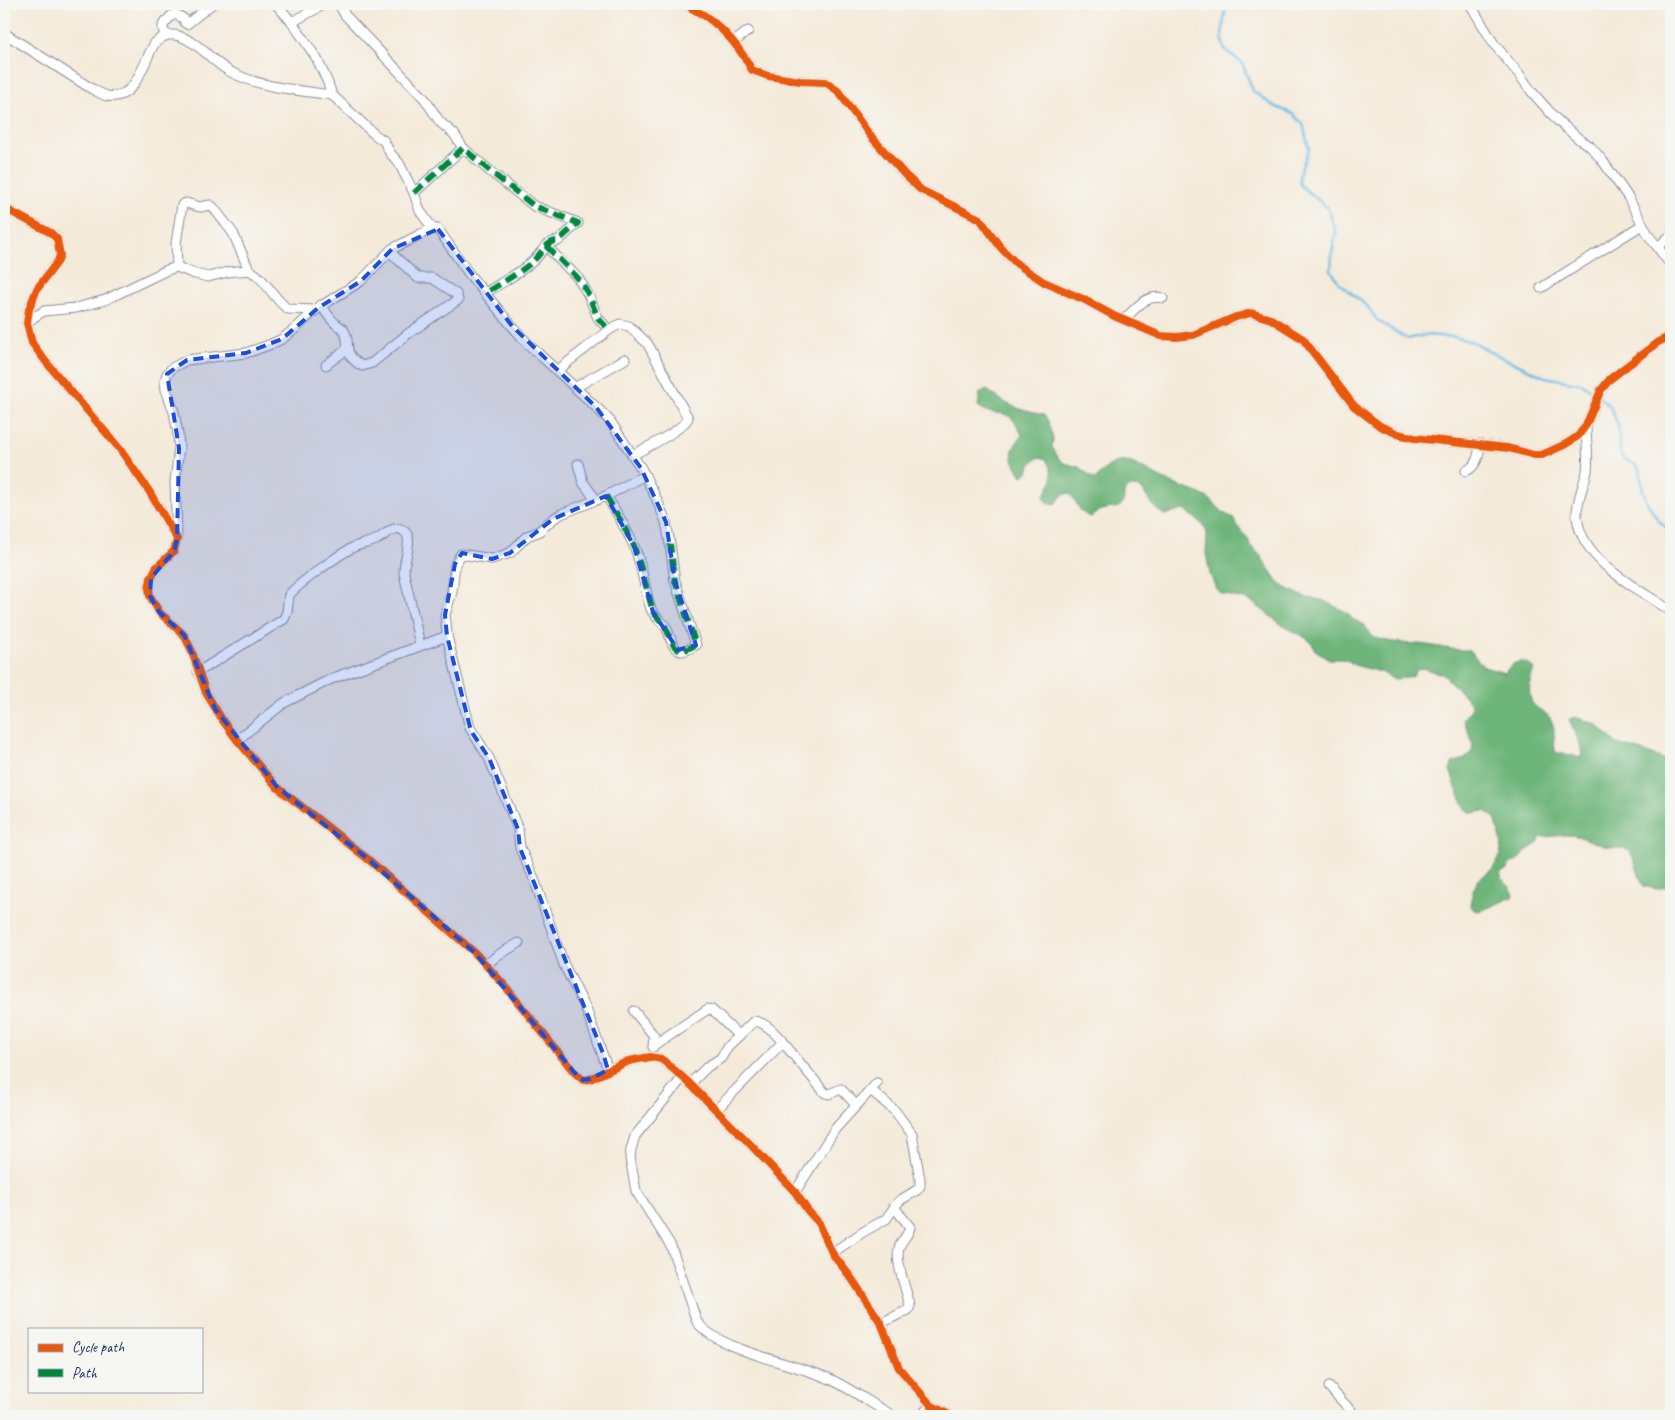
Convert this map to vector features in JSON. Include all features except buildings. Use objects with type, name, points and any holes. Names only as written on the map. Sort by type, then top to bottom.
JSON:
[{"type":"street","points":[[167,35],[163,30],[163,25],[171,16],[180,15],[185,24],[187,24],[212,4]]},
{"type":"street","points":[[276,4],[292,22],[316,59],[332,95],[384,141],[390,153],[399,163],[420,210],[433,229]]},
{"type":"street","points":[[292,22],[325,4]]},
{"type":"street","points":[[339,4],[345,15],[424,98],[440,122],[454,134],[463,148],[534,206],[578,223],[558,241],[554,241],[546,246],[535,259],[485,293]]},
{"type":"street","points":[[685,4],[708,18],[734,42],[744,54],[752,70],[768,76],[800,81],[825,82],[833,86],[869,134],[905,175],[921,190],[980,220],[1016,264],[1044,282],[1086,300],[1123,320],[1162,336],[1177,337],[1193,334],[1251,313],[1271,318],[1303,339],[1354,406],[1380,426],[1398,434],[1414,438],[1508,448],[1534,455],[1542,455],[1578,436],[1586,425],[1601,390],[1610,379],[1658,342],[1671,336]]},
{"type":"street","points":[[1471,4],[1494,44],[1532,92],[1556,119],[1590,146],[1602,160],[1628,197],[1642,225],[1671,265]]},
{"type":"street","points":[[734,42],[748,31]]},
{"type":"street","points":[[4,33],[92,89],[107,96],[119,95],[135,83],[150,50],[159,38],[167,35],[177,35],[189,40],[227,70],[245,78],[281,89],[332,95]]},
{"type":"street","points":[[414,193],[463,148]]},
{"type":"street","points":[[177,267],[176,243],[182,205],[186,202],[200,207],[213,207],[233,233],[249,270],[262,279],[279,301],[288,309],[319,308],[343,329],[350,356],[362,366],[372,363],[409,333],[458,300],[456,294],[432,278],[418,278],[390,252]]},
{"type":"street","points":[[4,208],[51,233],[60,247],[58,261],[37,289],[29,310],[27,323],[32,343],[120,448],[149,491],[177,539]]},
{"type":"street","points":[[1541,288],[1642,225]]},
{"type":"street","points":[[606,496],[634,546],[653,612],[665,626],[674,646],[681,652],[696,645],[675,581],[666,522],[645,475],[610,421],[558,370],[528,344],[469,274],[438,229],[433,229],[392,249],[361,281],[319,308],[282,338],[269,345],[232,355],[187,360],[178,363],[167,374],[165,381],[166,390],[174,412],[179,448],[175,482],[177,539],[174,551],[156,568],[151,578],[150,596],[159,612],[184,635],[206,692],[215,709],[237,740],[277,787],[335,835],[369,860],[486,965],[580,1078],[590,1079],[628,1061],[650,1057],[660,1059],[683,1077],[716,1110],[795,1192],[819,1223],[832,1253],[881,1323],[899,1368],[932,1405],[951,1416]]},
{"type":"street","points":[[1658,247],[1671,235]]},
{"type":"street","points":[[546,246],[578,278],[588,294],[598,318],[609,330]]},
{"type":"street","points":[[27,323],[44,311],[76,308],[105,300],[177,267],[208,277],[228,272],[249,270]]},
{"type":"street","points":[[1123,320],[1147,299],[1153,296],[1163,298]]},
{"type":"street","points":[[558,370],[609,330],[620,324],[629,326],[647,344],[688,418],[685,423],[662,439],[632,455]]},
{"type":"street","points":[[326,365],[347,349]]},
{"type":"street","points":[[576,387],[624,359]]},
{"type":"street","points":[[1586,425],[1587,470],[1578,501],[1577,516],[1584,538],[1596,556],[1618,576],[1671,611]]},
{"type":"street","points":[[1466,471],[1471,469],[1476,463],[1480,444]]},
{"type":"street","points":[[578,464],[583,482],[596,500]]},
{"type":"street","points":[[608,1070],[593,1027],[564,965],[533,876],[520,848],[518,829],[489,758],[471,731],[447,636],[446,614],[452,592],[455,564],[461,554],[492,559],[510,553],[527,536],[538,532],[553,519],[606,496],[645,475]]},
{"type":"street","points":[[198,672],[284,620],[289,595],[301,584],[352,548],[377,540],[390,530],[404,530],[409,537],[404,574],[420,645]]},
{"type":"street","points":[[237,740],[284,703],[331,679],[447,636]]},
{"type":"street","points":[[486,965],[498,955],[519,943]]},
{"type":"street","points":[[654,1045],[708,1009],[712,1010],[739,1036]]},
{"type":"street","points":[[634,1011],[654,1036],[654,1045],[650,1057]]},
{"type":"street","points":[[690,1084],[707,1067],[720,1059],[728,1046],[755,1020],[766,1026],[781,1040],[825,1093],[829,1094],[841,1089],[856,1105]]},
{"type":"street","points":[[716,1110],[762,1065],[781,1044],[781,1040]]},
{"type":"street","points":[[683,1077],[635,1136],[630,1158],[636,1191],[669,1242],[697,1322],[704,1329],[732,1346],[830,1380],[893,1416]]},
{"type":"street","points":[[795,1192],[835,1129],[874,1087],[895,1111],[914,1139],[920,1186],[917,1190],[899,1201],[886,1219],[832,1253]]},
{"type":"street","points":[[881,1323],[908,1310],[910,1306],[903,1284],[898,1253],[899,1246],[910,1227],[894,1207]]},
{"type":"street","points":[[1330,1387],[1356,1416]]},
{"type":"street","points":[[921,1416],[932,1405]]},
{"type":"highlighted area","points":[[438,229],[512,326],[596,407],[641,468],[666,522],[675,581],[696,645],[678,650],[653,612],[634,546],[606,496],[553,519],[510,553],[492,559],[462,553],[455,564],[445,615],[447,636],[471,731],[489,758],[518,829],[520,848],[603,1053],[608,1070],[590,1079],[583,1080],[574,1072],[475,953],[369,860],[277,787],[215,709],[184,635],[159,612],[150,596],[151,578],[174,551],[177,539],[179,448],[167,374],[187,360],[246,353],[282,339],[318,308],[361,281],[392,249]]},
{"type":"green space","points":[[986,389],[1013,406],[1044,415],[1048,421],[1053,439],[1052,447],[1059,459],[1064,463],[1079,467],[1094,479],[1114,463],[1131,463],[1206,497],[1225,514],[1233,517],[1240,530],[1248,538],[1250,545],[1260,555],[1275,578],[1286,588],[1307,598],[1322,600],[1348,613],[1352,619],[1365,625],[1369,634],[1374,637],[1396,642],[1469,650],[1484,667],[1505,673],[1515,663],[1523,662],[1530,665],[1534,669],[1530,683],[1530,699],[1535,706],[1551,719],[1556,753],[1581,758],[1580,743],[1569,719],[1575,717],[1596,724],[1617,744],[1671,762],[1671,886],[1656,889],[1644,886],[1631,853],[1626,849],[1604,846],[1573,835],[1541,837],[1538,843],[1500,873],[1514,896],[1481,911],[1474,910],[1470,905],[1473,890],[1480,878],[1492,870],[1500,857],[1502,843],[1495,818],[1485,811],[1472,813],[1466,809],[1450,770],[1452,763],[1465,759],[1472,751],[1473,744],[1463,719],[1472,708],[1469,701],[1444,675],[1423,668],[1417,670],[1413,676],[1393,679],[1381,672],[1354,665],[1349,661],[1328,659],[1314,649],[1312,643],[1306,638],[1282,625],[1252,602],[1221,594],[1216,589],[1210,574],[1206,553],[1207,533],[1204,526],[1183,510],[1164,515],[1153,506],[1141,489],[1129,487],[1124,492],[1121,505],[1101,511],[1091,517],[1080,510],[1069,493],[1063,495],[1054,505],[1047,502],[1044,496],[1050,486],[1052,474],[1046,459],[1040,457],[1035,460],[1028,472],[1022,476],[1012,455],[1014,447],[1022,435],[1012,418],[978,406],[980,393]]},
{"type":"waterway","points":[[1226,4],[1222,36],[1224,49],[1242,63],[1253,91],[1272,105],[1293,114],[1303,124],[1309,149],[1300,171],[1300,185],[1328,208],[1336,232],[1331,270],[1339,283],[1368,307],[1377,320],[1408,339],[1424,335],[1454,337],[1476,343],[1488,351],[1545,377],[1583,384],[1610,406],[1618,425],[1620,453],[1623,458],[1636,465],[1640,471],[1643,491],[1648,504],[1658,520],[1671,532]]},
{"type":"marked path","points":[[414,193],[463,148],[534,206],[578,223],[558,241],[549,244],[526,267],[485,293]]},
{"type":"marked path","points":[[546,246],[578,278],[588,294],[598,318],[609,330]]},
{"type":"marked path","points":[[606,496],[634,546],[653,612],[665,626],[674,646],[681,652],[696,645],[675,581],[670,544]]},
{"type":"cycle path","points":[[685,4],[708,18],[721,29],[738,48],[752,70],[768,76],[800,81],[825,82],[838,91],[869,134],[905,175],[921,190],[980,219],[1001,248],[1017,264],[1044,282],[1085,300],[1114,316],[1161,336],[1193,335],[1236,317],[1251,313],[1271,319],[1303,339],[1354,406],[1380,426],[1398,434],[1414,438],[1508,448],[1534,455],[1542,455],[1578,436],[1586,425],[1601,390],[1610,379],[1658,342],[1671,336]]},
{"type":"cycle path","points":[[4,208],[51,233],[57,239],[60,255],[58,261],[37,289],[29,309],[27,323],[32,343],[119,448],[149,491],[177,539],[174,551],[156,568],[151,578],[150,596],[159,612],[184,635],[191,649],[206,693],[237,740],[277,787],[369,860],[475,953],[505,986],[574,1072],[583,1080],[590,1079],[629,1061],[650,1057],[661,1059],[687,1081],[795,1192],[819,1223],[832,1253],[881,1323],[899,1368],[931,1405],[951,1416]]}]
